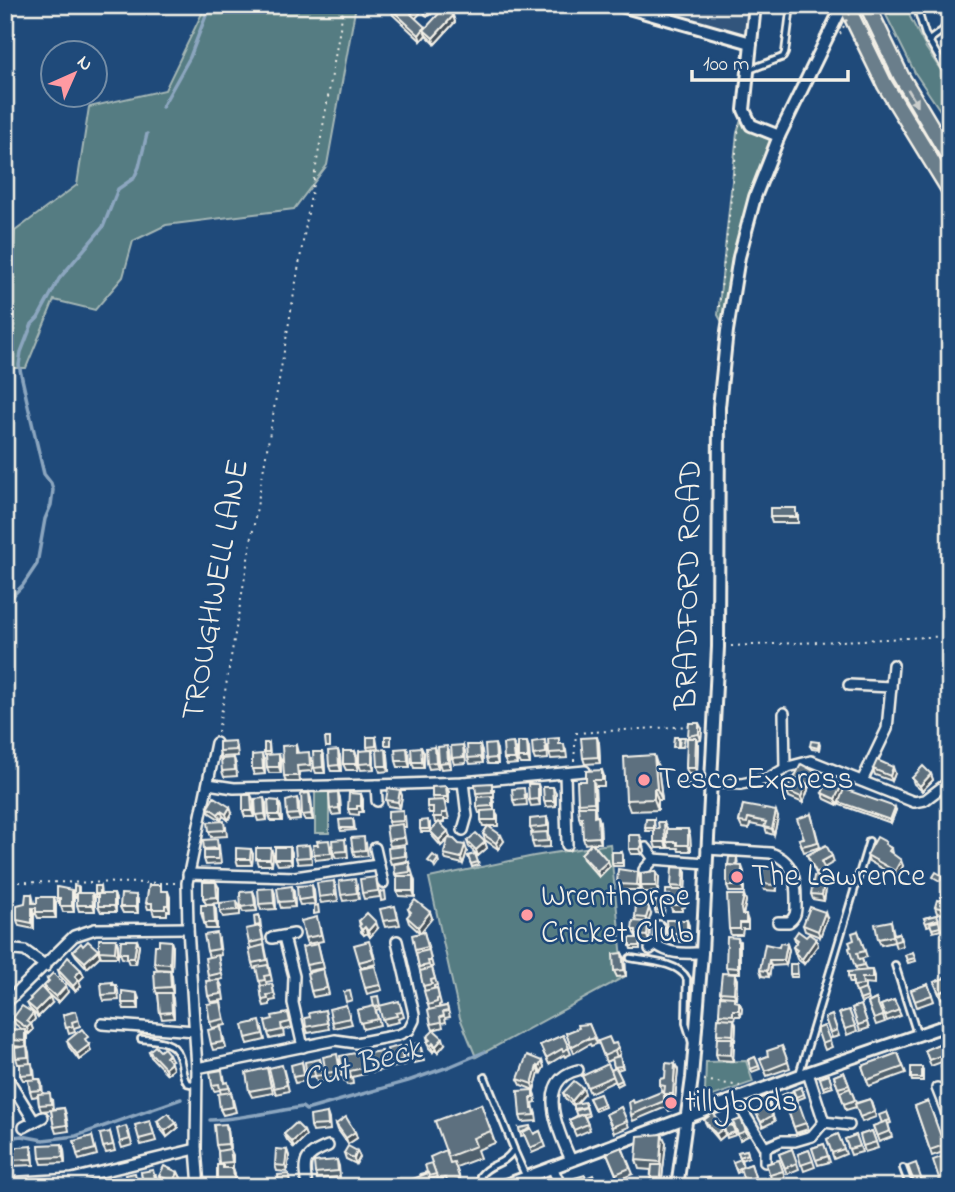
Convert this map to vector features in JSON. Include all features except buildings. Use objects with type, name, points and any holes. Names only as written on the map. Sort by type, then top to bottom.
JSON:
[{"type":"highway","points":[[844,5],[885,85],[950,191]]},
{"type":"highway","points":[[867,5],[901,76],[950,158]]},
{"type":"street","points":[[618,5],[751,43]]},
{"type":"street","points":[[755,5],[744,110],[751,125],[779,136]]},
{"type":"street","name":"BRADFORD ROAD","points":[[677,1187],[695,1053],[712,782],[718,647],[719,407],[727,331],[738,257],[755,197],[779,136],[836,32],[844,5]]},
{"type":"street","points":[[862,781],[887,729],[893,665]]},
{"type":"street","points":[[849,685],[891,687]]},
{"type":"street","points":[[784,713],[785,768]]},
{"type":"street","name":"TROUGHWELL LANE","points":[[199,1187],[196,1149],[197,1068],[188,928],[188,878],[216,743]]},
{"type":"street","points":[[712,782],[741,784],[766,779],[785,768],[811,761],[914,803],[925,800],[950,781]]},
{"type":"street","points":[[208,784],[234,788],[463,782],[585,771]]},
{"type":"street","points":[[567,845],[569,772]]},
{"type":"street","points":[[463,782],[471,816],[463,830]]},
{"type":"street","points":[[376,785],[377,801]]},
{"type":"street","points":[[375,848],[383,883]]},
{"type":"street","points":[[646,848],[654,859],[706,863]]},
{"type":"street","points":[[707,849],[771,853],[781,856],[787,862],[796,878],[796,913],[789,922],[778,922]]},
{"type":"street","points":[[645,870],[654,859]]},
{"type":"street","points":[[188,878],[295,877],[378,865]]},
{"type":"street","points":[[659,926],[659,939],[653,947],[678,953],[702,953]]},
{"type":"street","points":[[5,1004],[74,936],[89,930],[188,928]]},
{"type":"street","points":[[272,938],[289,936],[294,976],[293,1003],[303,1047]]},
{"type":"street","points":[[197,1068],[335,1040],[362,1043],[410,1030],[414,1014],[397,941]]},
{"type":"street","points":[[5,949],[25,951],[46,965]]},
{"type":"street","points":[[102,1024],[195,1031]]},
{"type":"street","points":[[500,1187],[803,1074],[950,1024]]},
{"type":"street","points":[[571,1160],[552,1107],[554,1090],[560,1080],[579,1070]]},
{"type":"street","points":[[5,1074],[38,1119],[24,1127]]},
{"type":"street","points":[[803,1074],[824,1122]]},
{"type":"street","points":[[937,1087],[946,1100],[950,1121]]},
{"type":"street","points":[[745,1114],[765,1148],[765,1162]]},
{"type":"street","points":[[824,1122],[849,1125]]},
{"type":"street","points":[[765,1148],[781,1140],[795,1141],[812,1136],[824,1122]]},
{"type":"street","points":[[307,1187],[307,1156],[328,1146]]},
{"type":"street","points":[[5,1183],[72,1179],[196,1149]]},
{"type":"street","points":[[552,1167],[561,1187]]},
{"type":"lane","points":[[428,12],[432,5]]},
{"type":"lane","points":[[749,71],[778,61],[785,53],[791,5]]},
{"type":"lane","points":[[916,5],[928,41],[950,78]]},
{"type":"lane","points":[[928,41],[943,30],[950,18]]},
{"type":"lane","points":[[687,781],[712,782]]},
{"type":"lane","points":[[803,1074],[869,841]]},
{"type":"lane","points":[[630,958],[675,968],[684,973],[687,979],[686,1023],[695,1053]]},
{"type":"lane","points":[[895,965],[918,1035]]},
{"type":"lane","points":[[141,1039],[170,1044],[179,1054],[183,1077],[187,1083],[197,1085]]},
{"type":"lane","points":[[485,1077],[526,1177]]},
{"type":"lane","points":[[485,1187],[480,1176],[485,1169],[506,1161],[514,1149]]},
{"type":"lane","points":[[903,1168],[910,1187]]},
{"type":"path","name":"TROUGHWELL LANE","points":[[216,743],[344,5]]},
{"type":"path","points":[[836,32],[854,5]]},
{"type":"path","points":[[727,331],[719,315],[737,134],[744,110]]},
{"type":"path","points":[[718,647],[950,636]]},
{"type":"path","points":[[569,772],[576,733],[714,724]]},
{"type":"path","points":[[5,882],[188,878]]},
{"type":"path","points":[[692,1078],[760,1090]]},
{"type":"shaded area","points":[[619,5],[755,5],[751,43]]},
{"type":"green space","points":[[206,5],[356,5],[327,165],[294,209],[166,225],[133,241],[123,277],[95,310],[54,300],[26,368],[10,368],[15,231],[77,185],[89,108],[108,108],[108,103],[165,90]]},
{"type":"green space","points":[[881,5],[909,5],[910,17],[926,48],[950,84],[950,125],[915,73]]},
{"type":"green space","points":[[744,110],[746,119],[779,136],[755,197],[727,331],[718,315],[737,133]]},
{"type":"green space","points":[[315,786],[329,786],[329,833],[315,833]]},
{"type":"green space","name":"Wrenthorpe Cricket Club","points":[[610,844],[624,977],[476,1057],[460,1018],[429,878],[534,856]]},
{"type":"green space","points":[[746,1061],[753,1082],[713,1096],[705,1092],[706,1062]]},
{"type":"waterway","points":[[162,107],[190,57],[210,5]]},
{"type":"waterway","points":[[5,604],[23,585],[37,564],[53,490],[44,474],[29,410],[19,365],[21,352],[32,324],[59,279],[103,227],[118,189],[134,178],[147,134]]},
{"type":"waterway","name":"Cut Beck","points":[[210,1120],[302,1107],[306,1110],[408,1081],[484,1052]]},
{"type":"waterway","name":"Cut Beck","points":[[5,1138],[22,1136],[43,1140],[76,1136],[181,1099]]},
{"type":"place","name":"Tesco Express","points":[[644,780]]},
{"type":"place","name":"The Lawrence","points":[[737,877]]},
{"type":"place","name":"Wrenthorpe Cricket Club","points":[[527,915]]},
{"type":"place","name":"tillybods","points":[[671,1103]]}]
